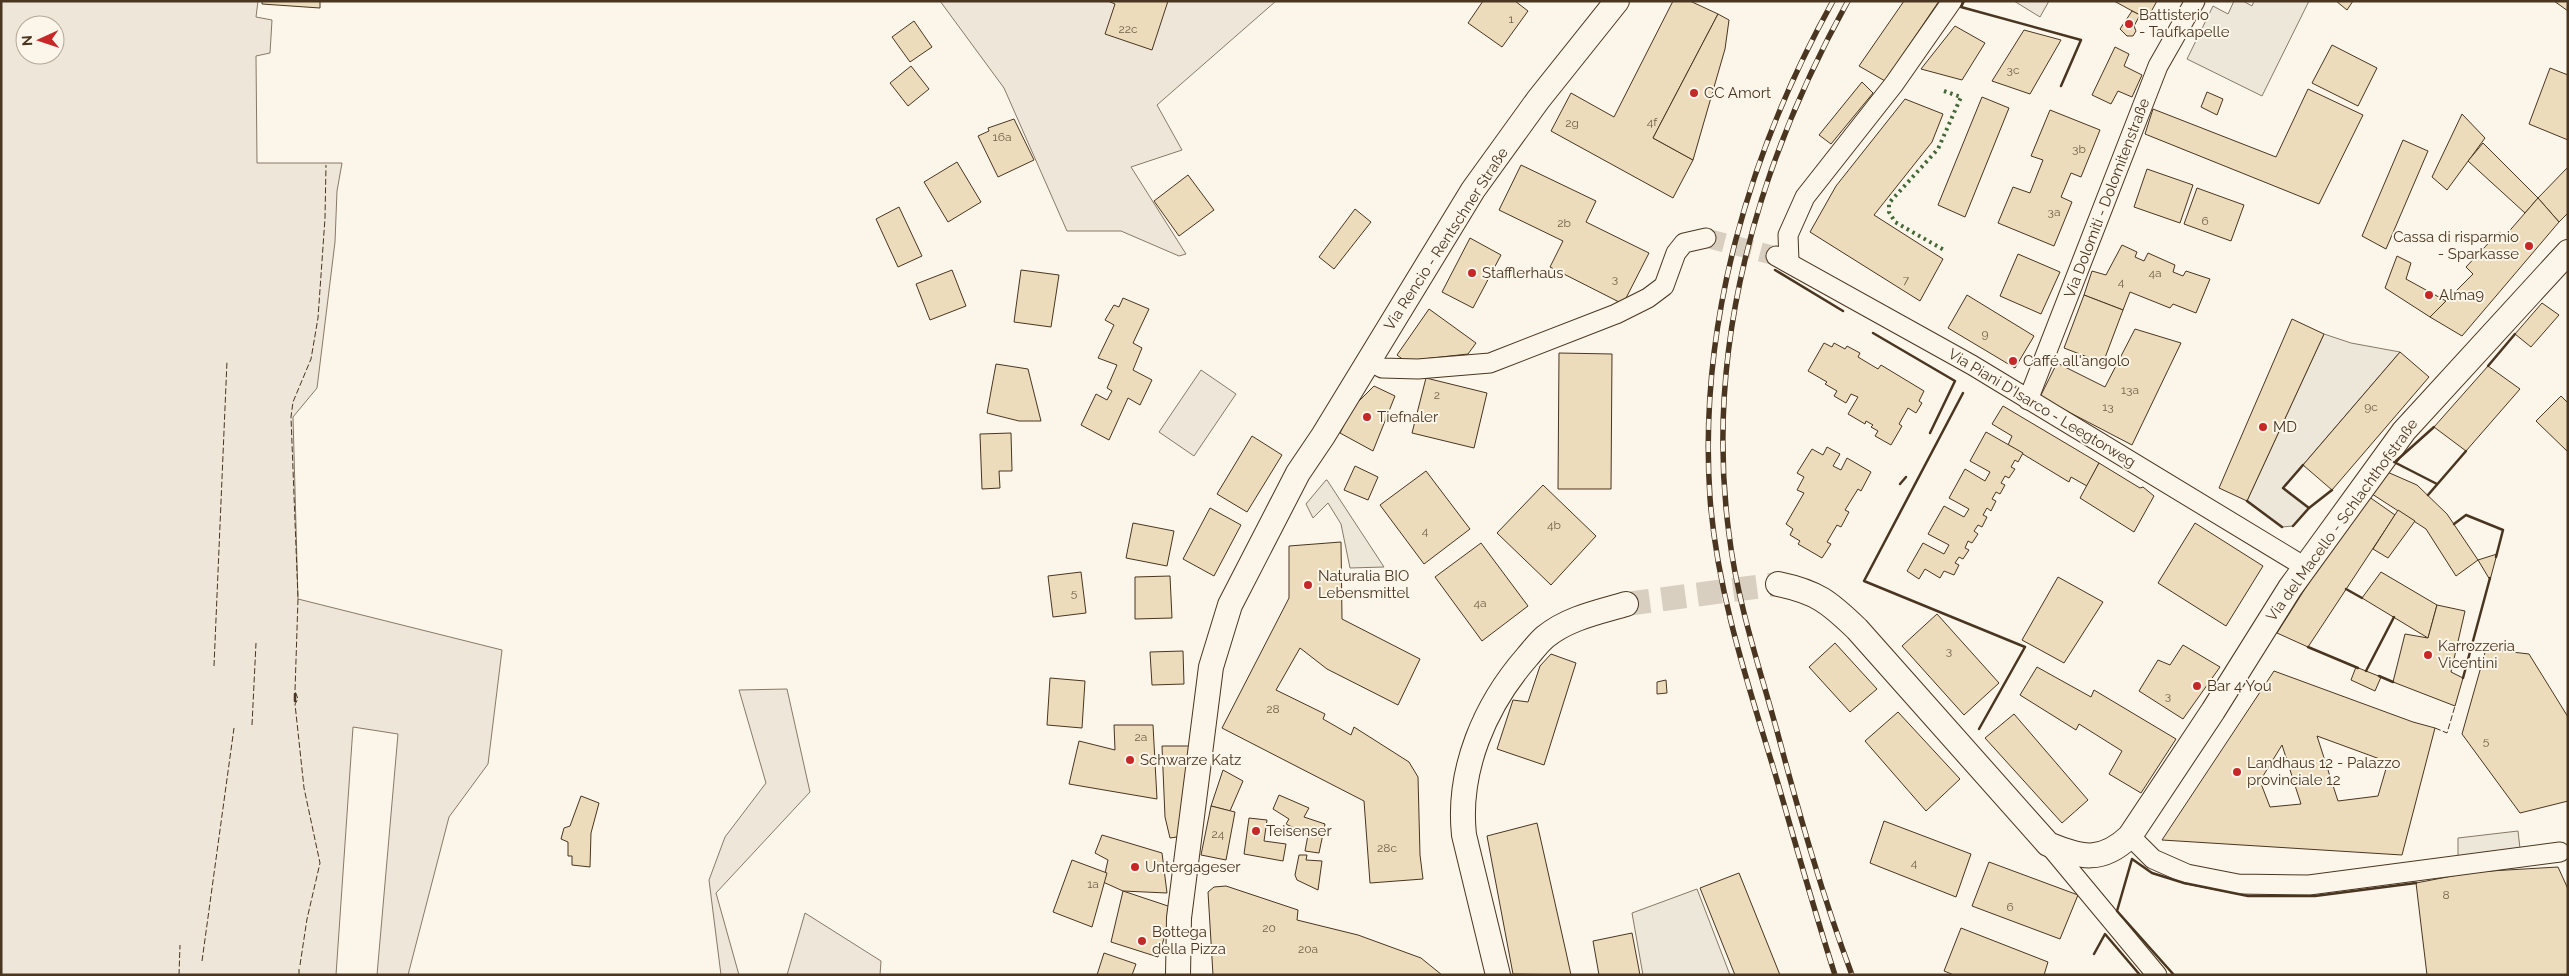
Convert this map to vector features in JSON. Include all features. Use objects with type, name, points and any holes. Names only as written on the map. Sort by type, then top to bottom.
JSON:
[{"type":"street","name":"Via Rencio - Rentschner Straße","points":[[1178,975],[1179,918],[1189,854],[1211,667],[1230,605],[1298,473],[1474,190],[1538,100],[1617,1]]},
{"type":"street","name":"Via Piani D'Isarco - Leegtorweg","points":[[1952,1],[1894,84],[1805,197],[1788,235],[1783,258],[2028,400],[2305,567]]},
{"type":"street","name":"Via Dolomiti - Dolomitenstraße","points":[[2028,400],[2158,66],[2195,1]]},
{"type":"street","points":[[1369,360],[1382,368],[1418,369],[1490,363],[1616,314],[1648,298],[1664,286],[1676,253],[1684,243],[1706,238]]},
{"type":"street","name":"Via del Macello - Schlachthofstraße","points":[[2048,844],[2075,855],[2101,855],[2117,849],[2130,836],[2213,712],[2271,616],[2404,431],[2568,252]]},
{"type":"street","points":[[1778,584],[1804,590],[1828,602],[1857,629],[2048,844],[2156,975]]},
{"type":"street","points":[[1498,975],[1464,835],[1462,815],[1468,770],[1476,741],[1489,711],[1511,676],[1545,636],[1580,618],[1626,604]]},
{"type":"street","points":[[2130,836],[2153,859],[2186,874],[2238,884],[2309,885],[2560,852]]},
{"type":"shaded area","points":[[1,1],[258,1],[256,17],[272,20],[270,53],[256,56],[257,163],[342,163],[337,191],[335,242],[317,388],[293,417],[298,599],[502,650],[488,764],[449,817],[408,975],[377,975],[398,734],[353,727],[336,975],[1,975]]},
{"type":"shaded area","points":[[940,1],[1276,1],[1157,105],[1182,150],[1131,167],[1186,254],[1179,256],[1121,231],[1067,231],[1004,88]]},
{"type":"shaded area","points":[[2014,1],[2049,1],[2040,17]]},
{"type":"shaded area","points":[[2234,1],[2243,1],[2252,6],[2254,1],[2309,1],[2262,96],[2187,59],[2213,6],[2228,14]]},
{"type":"shaded area","name":"MD","points":[[2324,334],[2351,343],[2400,352],[2283,488],[2309,508],[2293,526],[2282,527],[2247,501]]},
{"type":"shaded area","points":[[1201,370],[1236,394],[1194,456],[1159,432]]},
{"type":"shaded area","points":[[1326,480],[1384,567],[1350,568],[1341,524],[1328,503],[1313,518],[1306,504]]},
{"type":"shaded area","points":[[787,689],[810,792],[716,893],[739,975],[721,975],[709,880],[725,837],[766,783],[739,690]]},
{"type":"shaded area","points":[[2518,831],[2521,857],[2458,866],[2458,838]]},
{"type":"shaded area","points":[[1697,889],[1730,975],[1643,975],[1632,913]]},
{"type":"shaded area","points":[[805,913],[881,961],[880,975],[787,975]]},
{"type":"building","points":[[262,1],[320,1],[320,8],[262,4]]},
{"type":"building","points":[[1108,1],[1168,1],[1152,50],[1105,34],[1115,4]]},
{"type":"building","points":[[1483,1],[1515,1],[1528,11],[1502,47],[1468,23]]},
{"type":"building","points":[[1673,1],[1690,1],[1718,14],[1653,138],[1693,160],[1673,198],[1551,131],[1571,93],[1614,117]]},
{"type":"building","points":[[1904,1],[1939,1],[1885,81],[1859,66]]},
{"type":"building","points":[[2114,1],[2157,1],[2147,19]]},
{"type":"building","points":[[2336,1],[2353,1],[2347,10]]},
{"type":"building","points":[[2554,1],[2568,1],[2568,11]]},
{"type":"building","name":"Battisterio - Taufkapelle","points":[[2132,11],[2140,15],[2134,26],[2136,31],[2133,36],[2127,36],[2120,29]]},
{"type":"building","name":"CC Amort","points":[[1718,14],[1729,20],[1725,49],[1693,160],[1653,138]]},
{"type":"building","points":[[914,21],[932,47],[910,62],[892,37]]},
{"type":"building","points":[[1955,26],[1985,43],[1962,80],[1921,69]]},
{"type":"building","points":[[2024,30],[2061,40],[2030,94],[1992,81]]},
{"type":"building","points":[[2332,45],[2377,68],[2358,106],[2312,83]]},
{"type":"building","points":[[2115,47],[2129,54],[2124,66],[2142,75],[2132,97],[2118,91],[2111,104],[2092,95]]},
{"type":"building","points":[[911,66],[929,89],[908,106],[890,83]]},
{"type":"building","points":[[2550,68],[2568,75],[2568,140],[2529,124]]},
{"type":"building","points":[[1862,82],[1873,93],[1831,144],[1819,135]]},
{"type":"building","points":[[2308,89],[2363,115],[2319,204],[2145,134],[2153,109],[2276,157]]},
{"type":"building","points":[[2207,92],[2223,99],[2217,115],[2201,107]]},
{"type":"building","points":[[1982,97],[2009,108],[1965,217],[1938,205]]},
{"type":"building","points":[[1905,99],[1943,114],[1932,142],[1874,215],[1943,259],[1920,301],[1810,232],[1836,186]]},
{"type":"building","points":[[2050,110],[2100,130],[2081,177],[2071,173],[2061,197],[2072,202],[2054,246],[1998,223],[2013,187],[2030,193],[2043,160],[2031,156]]},
{"type":"building","points":[[2462,114],[2485,138],[2447,190],[2432,177]]},
{"type":"building","points":[[1014,119],[1034,160],[998,177],[978,136],[989,131],[988,128]]},
{"type":"building","points":[[2403,140],[2428,151],[2386,249],[2362,236]]},
{"type":"building","points":[[2483,143],[2538,198],[2525,213],[2468,161]]},
{"type":"building","points":[[957,162],[981,202],[948,222],[924,182]]},
{"type":"building","points":[[1521,165],[1596,201],[1586,222],[1649,253],[1623,304],[1550,267],[1563,241],[1499,210]]},
{"type":"building","points":[[2568,167],[2568,213],[2559,222],[2538,198]]},
{"type":"building","points":[[2147,169],[2193,185],[2180,223],[2134,207]]},
{"type":"building","points":[[1188,175],[1214,210],[1179,236],[1154,201]]},
{"type":"building","points":[[2197,188],[2244,205],[2231,241],[2184,224]]},
{"type":"building","points":[[2538,198],[2559,222],[2462,336],[2430,317],[2473,274],[2466,267],[2499,232],[2505,236]]},
{"type":"building","points":[[899,207],[922,256],[898,267],[876,219]]},
{"type":"building","points":[[1355,209],[1371,222],[1334,269],[1319,257]]},
{"type":"building","name":"Stafflerhaus","points":[[1470,238],[1501,255],[1473,308],[1442,292]]},
{"type":"building","points":[[2122,245],[2137,252],[2135,257],[2144,261],[2148,253],[2175,265],[2173,272],[2183,276],[2186,271],[2210,279],[2196,313],[2173,304],[2170,308],[2130,292],[2123,310],[2084,295],[2092,271],[2106,275]]},
{"type":"building","points":[[2018,254],[2060,272],[2041,314],[2000,296]]},
{"type":"building","points":[[2397,256],[2411,263],[2406,279],[2446,301],[2430,317],[2385,288]]},
{"type":"building","points":[[952,270],[966,306],[930,320],[916,284]]},
{"type":"building","points":[[1021,270],[1059,275],[1051,327],[1014,322]]},
{"type":"building","points":[[1967,295],[2034,336],[2015,368],[1948,328]]},
{"type":"building","points":[[2084,295],[2123,310],[2103,363],[2064,348]]},
{"type":"building","points":[[1123,298],[1149,309],[1133,343],[1142,348],[1133,370],[1152,380],[1140,405],[1128,398],[1109,440],[1081,425],[1096,394],[1107,400],[1112,391],[1107,388],[1117,365],[1098,358],[1114,325],[1105,320],[1114,305],[1119,307]]},
{"type":"building","points":[[2542,303],[2559,315],[2531,347],[2515,334]]},
{"type":"building","points":[[1429,309],[1476,343],[1468,354],[1405,361],[1397,355]]},
{"type":"building","name":"MD","points":[[2292,319],[2324,334],[2247,501],[2219,488]]},
{"type":"building","points":[[2135,329],[2181,343],[2132,445],[2040,397],[2057,363],[2105,387]]},
{"type":"building","points":[[1824,343],[1832,347],[1834,343],[1845,349],[1847,346],[1860,353],[1858,357],[1878,369],[1881,365],[1924,391],[1919,401],[1922,403],[1916,413],[1908,408],[1899,424],[1902,426],[1891,445],[1875,436],[1878,431],[1871,427],[1873,425],[1866,421],[1865,424],[1848,414],[1858,397],[1851,394],[1846,403],[1834,396],[1837,391],[1825,384],[1827,382],[1808,371]]},
{"type":"building","points":[[2400,352],[2429,377],[2332,490],[2303,465]]},
{"type":"building","points":[[1559,353],[1612,354],[1611,489],[1558,489]]},
{"type":"building","points":[[996,364],[1028,369],[1041,421],[1019,421],[987,413]]},
{"type":"building","points":[[2488,366],[2520,389],[2466,451],[2434,427]]},
{"type":"building","points":[[1426,378],[1487,393],[1474,448],[1412,433]]},
{"type":"building","name":"Tiefnaler","points":[[1374,386],[1395,396],[1373,451],[1340,433],[1352,408]]},
{"type":"building","points":[[2561,396],[2568,403],[2568,452],[2536,421]]},
{"type":"building","points":[[2003,406],[2099,463],[2087,486],[2071,477],[2069,482],[2008,445],[2012,436],[1992,424]]},
{"type":"building","points":[[1986,432],[2023,453],[2018,462],[2015,460],[2011,467],[2015,469],[2009,478],[2005,476],[2001,483],[2005,485],[2000,494],[1996,492],[1992,499],[1996,501],[1991,511],[1987,508],[1983,515],[1987,517],[1982,527],[1978,525],[1974,531],[1978,534],[1972,543],[1968,541],[1965,548],[1969,550],[1963,559],[1959,557],[1955,563],[1959,565],[1954,575],[1944,571],[1940,578],[1925,569],[1919,579],[1907,571],[1923,543],[1944,554],[1949,545],[1928,534],[1944,506],[1964,517],[1969,509],[1949,498],[1965,469],[1985,481],[1990,472],[1970,461]]},
{"type":"building","points":[[1011,433],[1012,471],[999,471],[1000,488],[982,489],[980,434]]},
{"type":"building","points":[[1252,436],[1282,455],[1247,512],[1217,494]]},
{"type":"building","points":[[1827,447],[1840,454],[1833,466],[1841,470],[1847,458],[1871,472],[1861,491],[1858,489],[1845,510],[1849,512],[1841,527],[1837,525],[1827,542],[1831,544],[1822,558],[1798,544],[1800,541],[1790,535],[1793,529],[1786,524],[1804,493],[1797,490],[1804,477],[1797,473],[1812,449],[1823,455]]},
{"type":"building","points":[[2099,463],[2140,488],[2143,487],[2154,496],[2134,532],[2080,498]]},
{"type":"building","points":[[1355,466],[1378,477],[1368,500],[1344,490]]},
{"type":"building","points":[[1426,471],[1470,529],[1424,564],[1380,505]]},
{"type":"building","points":[[2385,471],[2417,485],[2447,514],[2478,560],[2456,576],[2426,529],[2369,492]]},
{"type":"building","points":[[1543,485],[1596,536],[1551,585],[1497,533]]},
{"type":"building","points":[[2365,494],[2395,515],[2308,647],[2277,633]]},
{"type":"building","points":[[1210,508],[1241,525],[1214,576],[1183,559]]},
{"type":"building","points":[[2398,510],[2415,521],[2388,558],[2373,549]]},
{"type":"building","points":[[1133,523],[1174,531],[1167,566],[1126,558]]},
{"type":"building","points":[[2195,523],[2263,566],[2226,626],[2158,583]]},
{"type":"building","points":[[1341,542],[1342,619],[1420,659],[1398,705],[1327,669],[1300,648],[1276,690],[1325,714],[1323,719],[1351,735],[1354,727],[1409,762],[1418,777],[1420,855],[1423,879],[1370,883],[1364,801],[1222,728],[1289,598],[1289,546]]},
{"type":"building","points":[[1481,543],[1528,606],[1482,641],[1435,577]]},
{"type":"building","points":[[2497,554],[2490,580],[2478,560]]},
{"type":"building","points":[[1081,572],[1086,613],[1053,617],[1048,576]]},
{"type":"building","points":[[2381,572],[2437,605],[2428,638],[2362,598]]},
{"type":"building","points":[[1170,576],[1172,618],[1135,619],[1135,577]]},
{"type":"building","points":[[2058,577],[2103,602],[2064,663],[2022,640]]},
{"type":"building","name":"Karrozzeria Vicentini","points":[[2437,605],[2465,611],[2451,672],[2463,678],[2455,706],[2393,682],[2405,634],[2428,638]]},
{"type":"building","points":[[1937,614],[1999,683],[1964,715],[1902,646]]},
{"type":"building","points":[[1835,643],[1877,689],[1850,712],[1809,667]]},
{"type":"building","points":[[2183,645],[2220,667],[2183,719],[2139,691],[2158,660],[2170,665]]},
{"type":"building","points":[[2486,649],[2529,654],[2568,717],[2568,801],[2520,813],[2462,734]]},
{"type":"building","points":[[1183,651],[1184,684],[1152,685],[1150,652]]},
{"type":"building","points":[[1551,654],[1576,663],[1544,765],[1497,749],[1513,700],[1528,702],[1540,666]]},
{"type":"building","points":[[2037,667],[2091,697],[2094,690],[2176,739],[2141,793],[2109,774],[2122,751],[2079,724],[2076,730],[2020,695]]},
{"type":"building","points":[[2356,667],[2381,677],[2375,691],[2351,680]]},
{"type":"building","name":"Landhaus 12 - Palazzo provinciale 12","points":[[2274,671],[2413,722],[2435,728],[2402,855],[2162,840]],"holes":[[[2317,736],[2388,762],[2378,796],[2338,801]],[[2282,745],[2301,804],[2270,807],[2260,781]]]},
{"type":"building","points":[[1050,678],[1085,681],[1082,728],[1047,725]]},
{"type":"building","points":[[1666,680],[1667,693],[1657,694],[1657,682]]},
{"type":"building","points":[[1898,712],[1960,779],[1926,811],[1865,741]]},
{"type":"building","points":[[2014,714],[2088,800],[2062,823],[1985,738]]},
{"type":"building","points":[[1114,725],[1153,725],[1157,799],[1069,784],[1079,741],[1115,750]]},
{"type":"building","points":[[1162,746],[1190,746],[1184,836],[1170,838],[1165,817]]},
{"type":"building","points":[[1223,770],[1243,781],[1230,811],[1211,806]]},
{"type":"building","points":[[1279,795],[1309,808],[1304,817],[1325,824],[1319,853],[1305,851],[1308,835],[1286,824],[1289,819],[1273,809]]},
{"type":"building","points":[[581,796],[599,803],[591,833],[590,867],[572,865],[572,856],[568,856],[568,842],[561,839],[564,828],[570,826]]},
{"type":"building","points":[[1211,806],[1235,812],[1226,860],[1201,855]]},
{"type":"building","name":"Teisenser","points":[[1249,818],[1267,820],[1264,841],[1286,844],[1283,861],[1244,854]]},
{"type":"building","points":[[1884,821],[1971,854],[1956,897],[1870,863]]},
{"type":"building","points":[[1537,823],[1571,975],[1513,974],[1487,836]]},
{"type":"building","name":"Untergageser","points":[[1102,835],[1162,853],[1167,893],[1123,891],[1103,882],[1108,860],[1095,853]]},
{"type":"building","points":[[1299,855],[1307,855],[1306,860],[1322,861],[1318,890],[1297,880],[1295,875]]},
{"type":"building","points":[[1072,860],[1107,873],[1092,927],[1053,912]]},
{"type":"building","points":[[1989,862],[2078,895],[2060,939],[1972,906]]},
{"type":"building","points":[[2558,867],[2568,889],[2568,975],[2427,975],[2416,883],[2473,872]]},
{"type":"building","points":[[1739,873],[1780,975],[1735,975],[1700,888]]},
{"type":"building","points":[[1226,886],[1298,910],[1297,920],[1358,935],[1421,958],[1442,975],[1213,975],[1208,892],[1214,887]]},
{"type":"building","points":[[1123,891],[1174,908],[1158,957],[1111,942]]},
{"type":"building","points":[[1961,928],[2048,962],[2044,975],[1954,975],[1944,971]]},
{"type":"building","points":[[1632,933],[1640,975],[1599,975],[1593,941]]},
{"type":"building","points":[[1104,953],[1136,964],[1132,975],[1097,975]]},
{"type":"tunnel","points":[[1706,238],[1776,256]]},
{"type":"tunnel","points":[[1626,604],[1778,584]]},
{"type":"railway","points":[[1833,1],[1803,59],[1777,118],[1754,179],[1736,241],[1721,304],[1712,368],[1708,433],[1710,498],[1714,533],[1719,567],[1734,636],[1835,975]]},
{"type":"railway","points":[[1848,1],[1816,63],[1788,126],[1764,192],[1745,258],[1732,326],[1724,395],[1723,464],[1729,534],[1743,609],[1812,854],[1852,975]]},
{"type":"hedge","points":[[1944,91],[1961,97],[1938,149],[1889,203],[1889,212],[1895,222],[1944,250]]},
{"type":"fence","points":[[300,965],[307,919],[320,863],[304,788],[295,704],[298,699],[295,691],[298,599],[291,417],[293,402],[311,359],[318,318],[325,218],[326,165]]},
{"type":"fence","points":[[214,666],[227,361]]},
{"type":"fence","points":[[252,725],[256,643]]},
{"type":"fence","points":[[2435,728],[2447,733],[2455,706]]},
{"type":"fence","points":[[202,961],[234,728]]},
{"type":"fence","points":[[179,975],[180,945]]},
{"type":"fence","points":[[299,969],[299,975]]},
{"type":"wall","points":[[1964,1],[1961,7],[2081,40],[2061,86]]},
{"type":"wall","points":[[1775,270],[1843,311]]},
{"type":"wall","points":[[1873,333],[1955,381],[1930,433]]},
{"type":"wall","points":[[2488,366],[2515,334]]},
{"type":"wall","points":[[1963,393],[1864,581],[2025,647],[1979,729]]},
{"type":"wall","points":[[2396,461],[2434,427]]},
{"type":"wall","points":[[2428,495],[2466,451]]},
{"type":"wall","points":[[2394,462],[2437,484]]},
{"type":"wall","points":[[2293,526],[2309,508],[2283,488],[2303,465]]},
{"type":"wall","points":[[1900,484],[1906,477]]},
{"type":"wall","points":[[2309,508],[2332,490]]},
{"type":"wall","points":[[2247,501],[2282,527]]},
{"type":"wall","points":[[2454,524],[2466,515],[2503,530],[2496,557]]},
{"type":"wall","points":[[2463,678],[2490,578]]},
{"type":"wall","points":[[2346,589],[2362,598]]},
{"type":"wall","points":[[2366,671],[2394,617]]},
{"type":"wall","points":[[2308,647],[2358,668]]},
{"type":"wall","points":[[2379,676],[2393,682]]},
{"type":"wall","points":[[295,694],[295,701]]},
{"type":"wall","points":[[2174,975],[2117,911],[2132,859],[2152,873],[2184,883],[2248,896],[2315,896],[2416,883]]},
{"type":"wall","points":[[2094,954],[2105,934],[2140,975]]},
{"type":"place","name":"Battisterio - Taufkapelle","points":[[2129,24]]},
{"type":"place","name":"CC Amort","points":[[1694,93]]},
{"type":"place","name":"Cassa di risparmio - Sparkasse","points":[[2529,246]]},
{"type":"place","name":"Stafflerhaus","points":[[1472,273]]},
{"type":"place","name":"Alma9","points":[[2429,295]]},
{"type":"place","name":"Caffé all'angolo","points":[[2013,361]]},
{"type":"place","name":"Tiefnaler","points":[[1367,417]]},
{"type":"place","name":"MD","points":[[2263,427]]},
{"type":"place","name":"Naturalia BIO Lebensmittel","points":[[1308,585]]},
{"type":"place","name":"Karrozzeria Vicentini","points":[[2428,655]]},
{"type":"place","name":"Bar 4 You","points":[[2197,686]]},
{"type":"place","name":"Schwarze Katz","points":[[1130,760]]},
{"type":"place","name":"Landhaus 12 - Palazzo provinciale 12","points":[[2237,772]]},
{"type":"place","name":"Teisenser","points":[[1256,831]]},
{"type":"place","name":"Untergageser","points":[[1135,867]]},
{"type":"place","name":"Bottega della Pizza","points":[[1142,941]]}]
